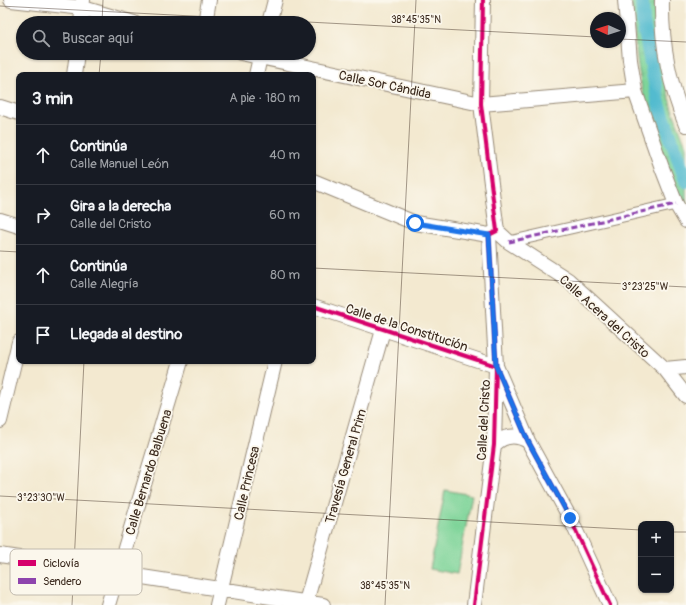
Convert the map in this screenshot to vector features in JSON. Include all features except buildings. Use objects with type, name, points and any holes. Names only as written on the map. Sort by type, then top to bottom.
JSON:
[{"type":"street","points":[[11,0],[83,4],[115,16]]},
{"type":"street","points":[[206,16],[209,0]]},
{"type":"street","points":[[271,16],[275,0]]},
{"type":"street","name":"Calle del Cristo","points":[[474,605],[494,445],[496,366],[493,233],[481,104],[483,0]]},
{"type":"street","points":[[625,0],[627,34],[635,91],[676,204],[686,221]]},
{"type":"street","points":[[662,0],[661,18],[667,63],[678,105],[686,125]]},
{"type":"street","points":[[82,16],[83,4]]},
{"type":"street","points":[[74,72],[76,60]]},
{"type":"street","points":[[257,72],[259,60]]},
{"type":"street","name":"Calle Sor Cándida","points":[[283,60],[481,104],[635,91]]},
{"type":"street","points":[[0,107],[16,113]]},
{"type":"street","points":[[316,182],[415,223],[493,233]]},
{"type":"street","points":[[509,242],[676,204]]},
{"type":"street","points":[[0,220],[16,225]]},
{"type":"street","name":"Calle Acera del Cristo","points":[[493,233],[568,280],[665,369],[686,396]]},
{"type":"street","name":"Calle de la Constitución","points":[[316,307],[496,366]]},
{"type":"street","name":"Travesía General Prim","points":[[306,602],[383,330]]},
{"type":"street","points":[[0,422],[16,355]]},
{"type":"street","name":"Calle Bernardo Balbuena","points":[[125,549],[180,364]]},
{"type":"street","name":"Calle Princesa","points":[[217,605],[274,364]]},
{"type":"street","points":[[496,366],[528,441],[570,518],[610,605]]},
{"type":"street","points":[[665,369],[686,367]]},
{"type":"street","points":[[494,445],[500,439],[519,436],[528,441]]},
{"type":"street","points":[[0,555],[10,556]]},
{"type":"street","points":[[142,576],[323,605]]},
{"type":"street","name":"Calle Bernardo Balbuena","points":[[108,605],[111,595]]},
{"type":"green space","points":[[631,0],[655,0],[659,49],[671,106],[686,146],[686,211],[659,146],[645,103],[638,67]]},
{"type":"green space","points":[[445,490],[472,495],[457,574],[430,569]]},
{"type":"waterway","points":[[642,0],[643,22],[659,104],[686,181]]},
{"type":"marked path","points":[[509,242],[676,204]]},
{"type":"cycle path","points":[[474,605],[494,445],[496,366],[489,235],[497,231],[481,104],[483,0]]},
{"type":"cycle path","points":[[316,307],[496,366],[528,441],[570,518],[610,605]]},
{"type":"route","points":[[415,223],[489,235],[496,366],[528,441],[570,518]]}]
